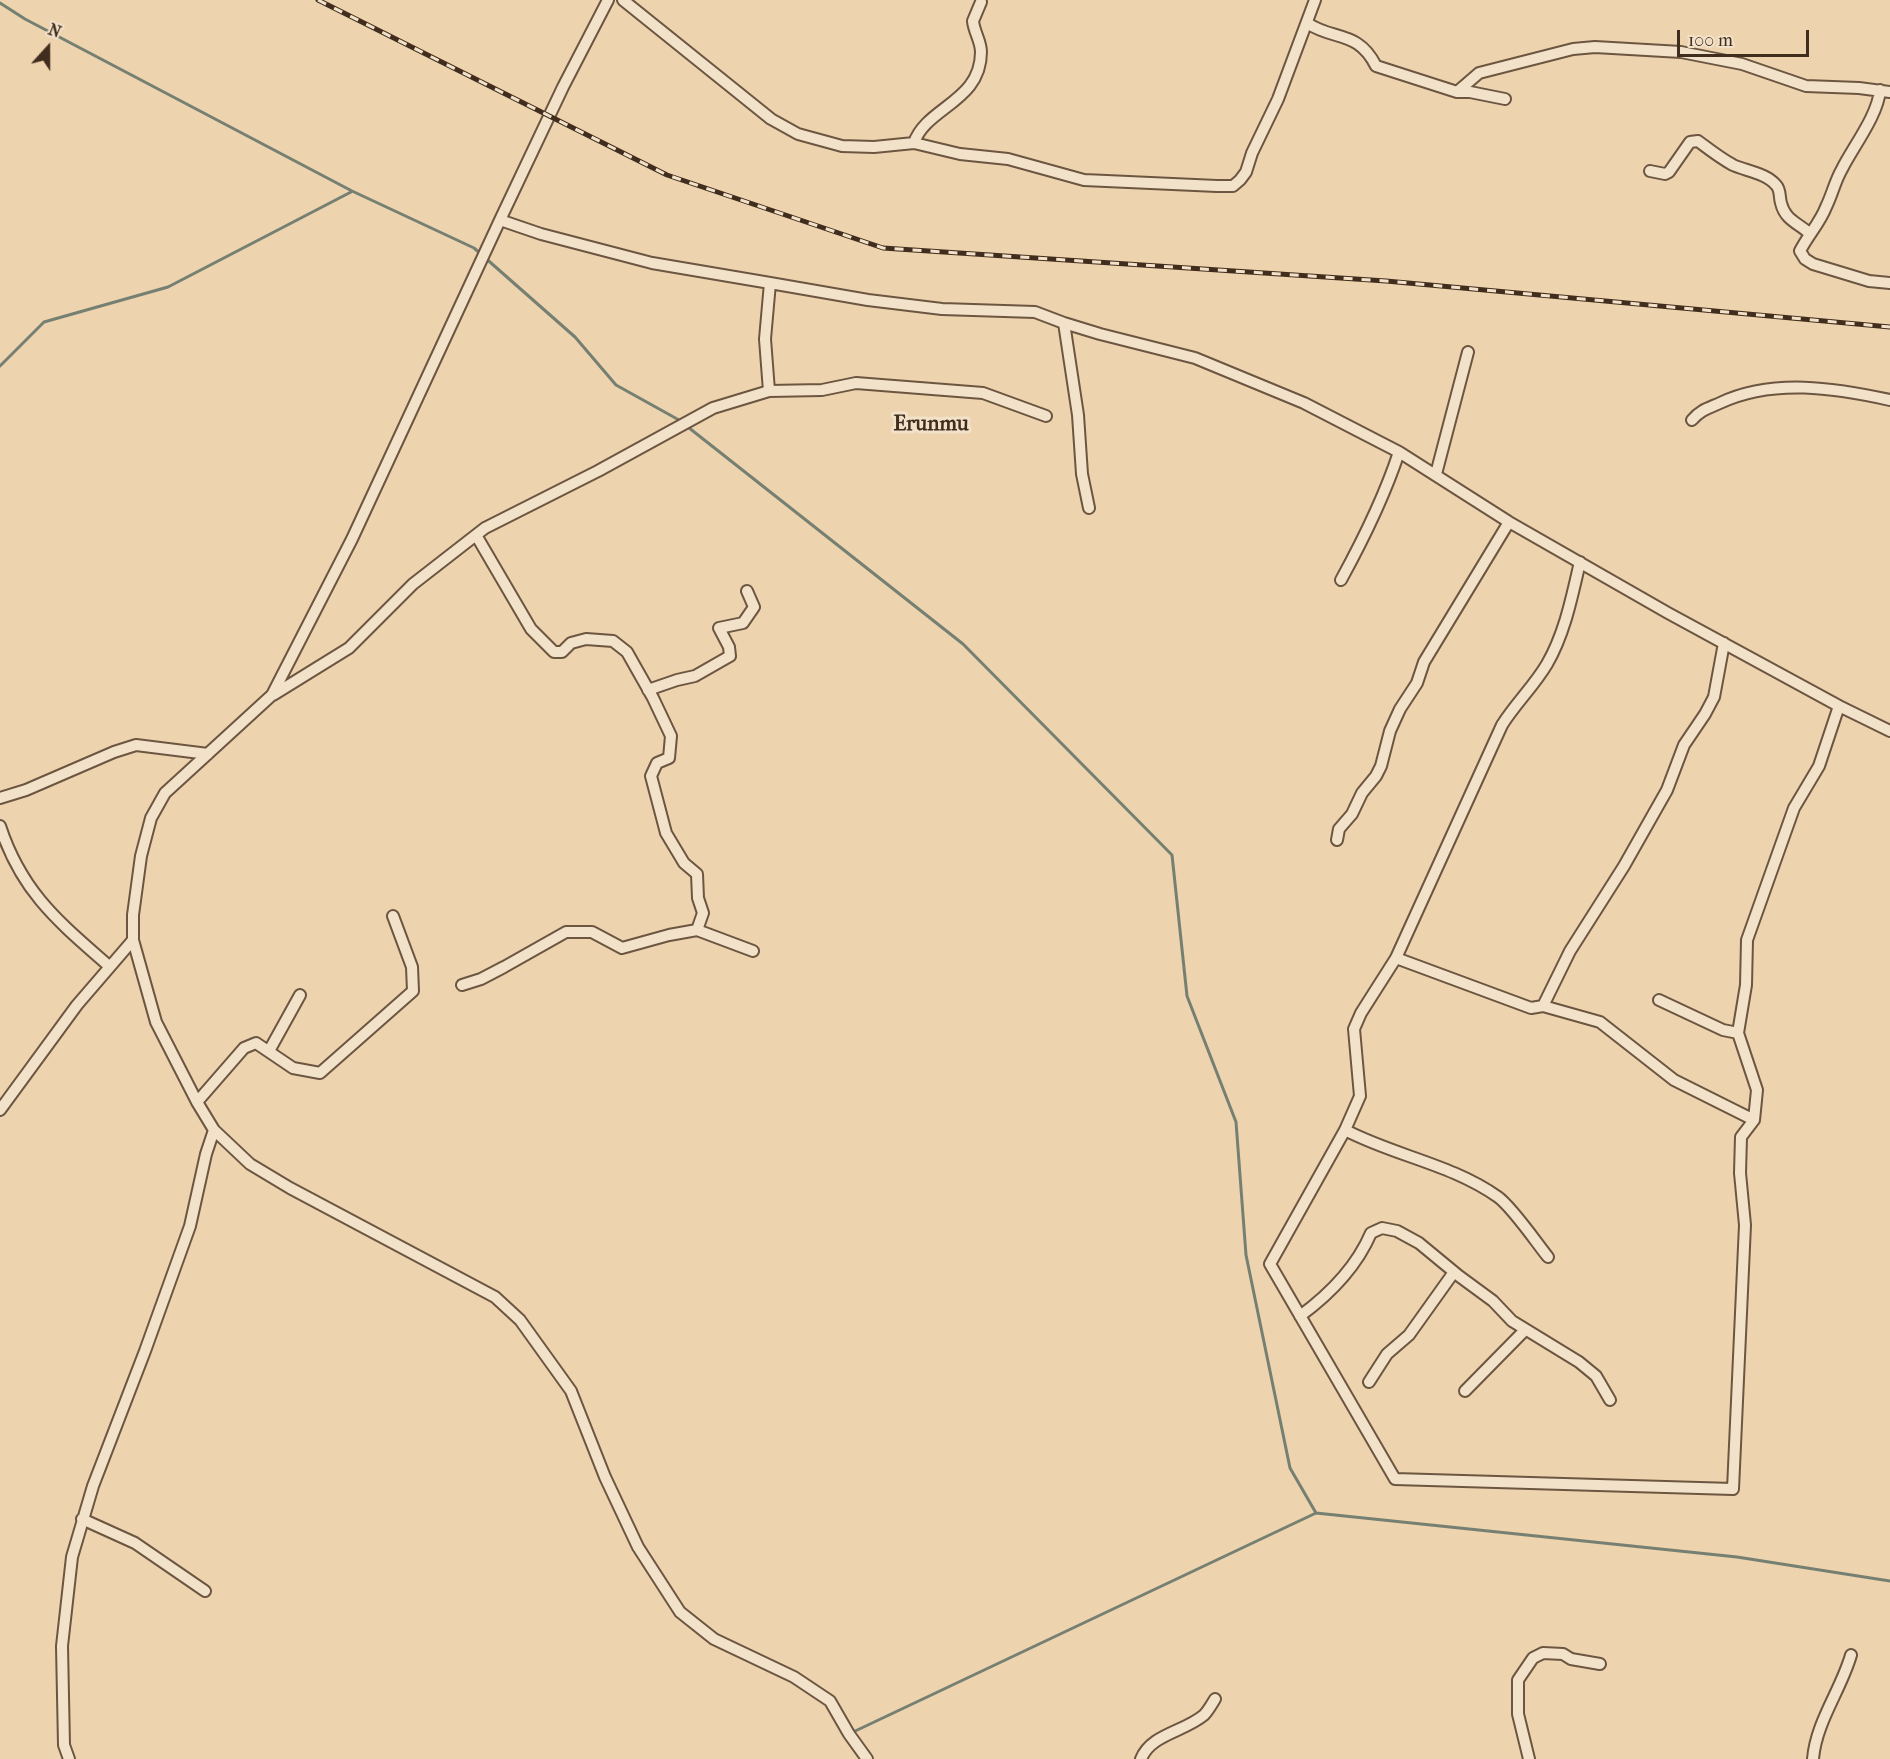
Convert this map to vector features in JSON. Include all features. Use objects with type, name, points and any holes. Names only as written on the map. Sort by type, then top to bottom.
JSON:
[{"type":"street","points":[[273,695],[352,539],[563,87],[608,0]]},
{"type":"street","points":[[623,0],[771,118],[798,134],[842,146],[874,147],[914,143],[960,154],[1008,159],[1084,180],[1233,186],[1246,172],[1252,153],[1278,99],[1315,0]]},
{"type":"street","points":[[914,143],[917,133],[965,92],[974,80],[981,51],[972,21],[982,1]]},
{"type":"street","points":[[1307,23],[1319,31],[1353,40],[1368,51],[1376,66],[1457,92],[1470,92],[1505,99]]},
{"type":"street","points":[[1457,92],[1479,73],[1573,49],[1595,47],[1681,52],[1742,64],[1806,86],[1885,91],[1863,134],[1840,171],[1820,219],[1809,233],[1800,251],[1805,259],[1814,264],[1860,278],[1890,284]]},
{"type":"street","points":[[1650,171],[1665,174],[1670,172],[1690,142],[1698,141],[1711,153],[1776,185],[1781,203],[1792,222],[1809,233]]},
{"type":"street","points":[[500,220],[541,234],[652,263],[868,300],[942,309],[1035,312],[1064,323],[1195,358],[1304,403],[1399,452],[1509,522],[1724,643],[1890,731]]},
{"type":"street","points":[[769,391],[765,339],[770,283]]},
{"type":"street","points":[[1064,323],[1078,415],[1082,474],[1089,508]]},
{"type":"street","points":[[1436,474],[1468,352]]},
{"type":"street","points":[[867,1759],[830,1701],[794,1677],[714,1639],[681,1612],[638,1547],[605,1477],[571,1391],[520,1320],[495,1297],[290,1188],[250,1164],[214,1130],[156,1022],[133,940],[133,915],[141,856],[151,818],[165,793],[273,695],[349,648],[414,584],[485,528],[598,471],[713,408],[769,391],[822,390],[856,383],[983,393],[1046,416]]},
{"type":"street","points":[[1692,420],[1698,412],[1735,396],[1759,391],[1802,387],[1831,389],[1890,400]]},
{"type":"street","points":[[1341,580],[1372,523],[1389,484],[1399,452]]},
{"type":"street","points":[[1337,840],[1340,829],[1352,814],[1362,793],[1381,766],[1390,731],[1400,709],[1417,683],[1424,662],[1509,522]]},
{"type":"street","points":[[476,535],[531,629],[554,652],[562,652],[570,644],[586,639],[613,641],[627,652],[671,736],[669,758],[657,763],[651,776],[666,832],[684,863],[697,874],[698,898],[703,913],[698,930]]},
{"type":"street","points":[[1580,562],[1557,644],[1530,690],[1502,724],[1396,958],[1361,1012],[1354,1029],[1360,1096],[1345,1130],[1270,1264],[1395,1479],[1733,1488],[1745,1225],[1740,1173],[1741,1137],[1754,1120],[1757,1090],[1738,1034],[1746,985],[1747,940],[1794,808],[1819,766],[1839,706]]},
{"type":"street","points":[[648,690],[695,676],[730,656],[729,647],[719,628],[743,623],[754,607],[747,591]]},
{"type":"street","points":[[1543,1006],[1570,951],[1624,866],[1667,789],[1684,745],[1705,714],[1716,688],[1724,643]]},
{"type":"street","points":[[0,798],[26,790],[114,752],[136,745],[208,754]]},
{"type":"street","points":[[0,826],[4,854],[40,902],[110,966]]},
{"type":"street","points":[[197,1102],[244,1048],[256,1043],[293,1068],[320,1073],[413,991],[412,967],[393,916]]},
{"type":"street","points":[[462,985],[482,979],[529,955],[566,932],[592,932],[622,948],[669,935],[698,930],[753,951]]},
{"type":"street","points":[[0,1110],[77,1005],[133,940]]},
{"type":"street","points":[[1396,958],[1531,1008],[1543,1006],[1600,1022],[1674,1080],[1754,1120]]},
{"type":"street","points":[[268,1051],[300,995]]},
{"type":"street","points":[[1659,1000],[1723,1030],[1738,1034]]},
{"type":"street","points":[[69,1759],[64,1744],[62,1646],[72,1557],[82,1518],[190,1226],[206,1154],[214,1130]]},
{"type":"street","points":[[1345,1130],[1367,1142],[1444,1168],[1500,1198],[1548,1257]]},
{"type":"street","points":[[1300,1316],[1337,1286],[1366,1245],[1371,1233],[1382,1228],[1397,1231],[1419,1243],[1493,1301],[1512,1321],[1579,1362],[1596,1376],[1610,1400]]},
{"type":"street","points":[[1369,1382],[1387,1354],[1409,1335],[1454,1272]]},
{"type":"street","points":[[1465,1391],[1525,1330]]},
{"type":"street","points":[[82,1518],[135,1543],[205,1591]]},
{"type":"street","points":[[1529,1759],[1518,1714],[1518,1680],[1533,1658],[1543,1653],[1563,1654],[1571,1659],[1600,1664]]},
{"type":"street","points":[[1813,1759],[1814,1748],[1831,1703],[1845,1676],[1851,1655]]},
{"type":"street","points":[[1141,1759],[1144,1751],[1155,1741],[1178,1731],[1204,1715],[1215,1699]]},
{"type":"waterway","points":[[0,3],[25,19],[352,191],[474,248],[575,337],[616,385],[679,420],[963,644],[1172,855],[1187,996],[1236,1122],[1246,1255],[1290,1468],[1316,1513]]},
{"type":"waterway","points":[[0,366],[44,322],[168,287],[351,192]]},
{"type":"waterway","points":[[851,1733],[1316,1513],[1737,1557],[1890,1581]]},
{"type":"railway","points":[[318,0],[667,175],[883,248],[1386,281],[1890,327]]},
{"type":"district","name":"Erunmu","points":[[931,425]]}]
